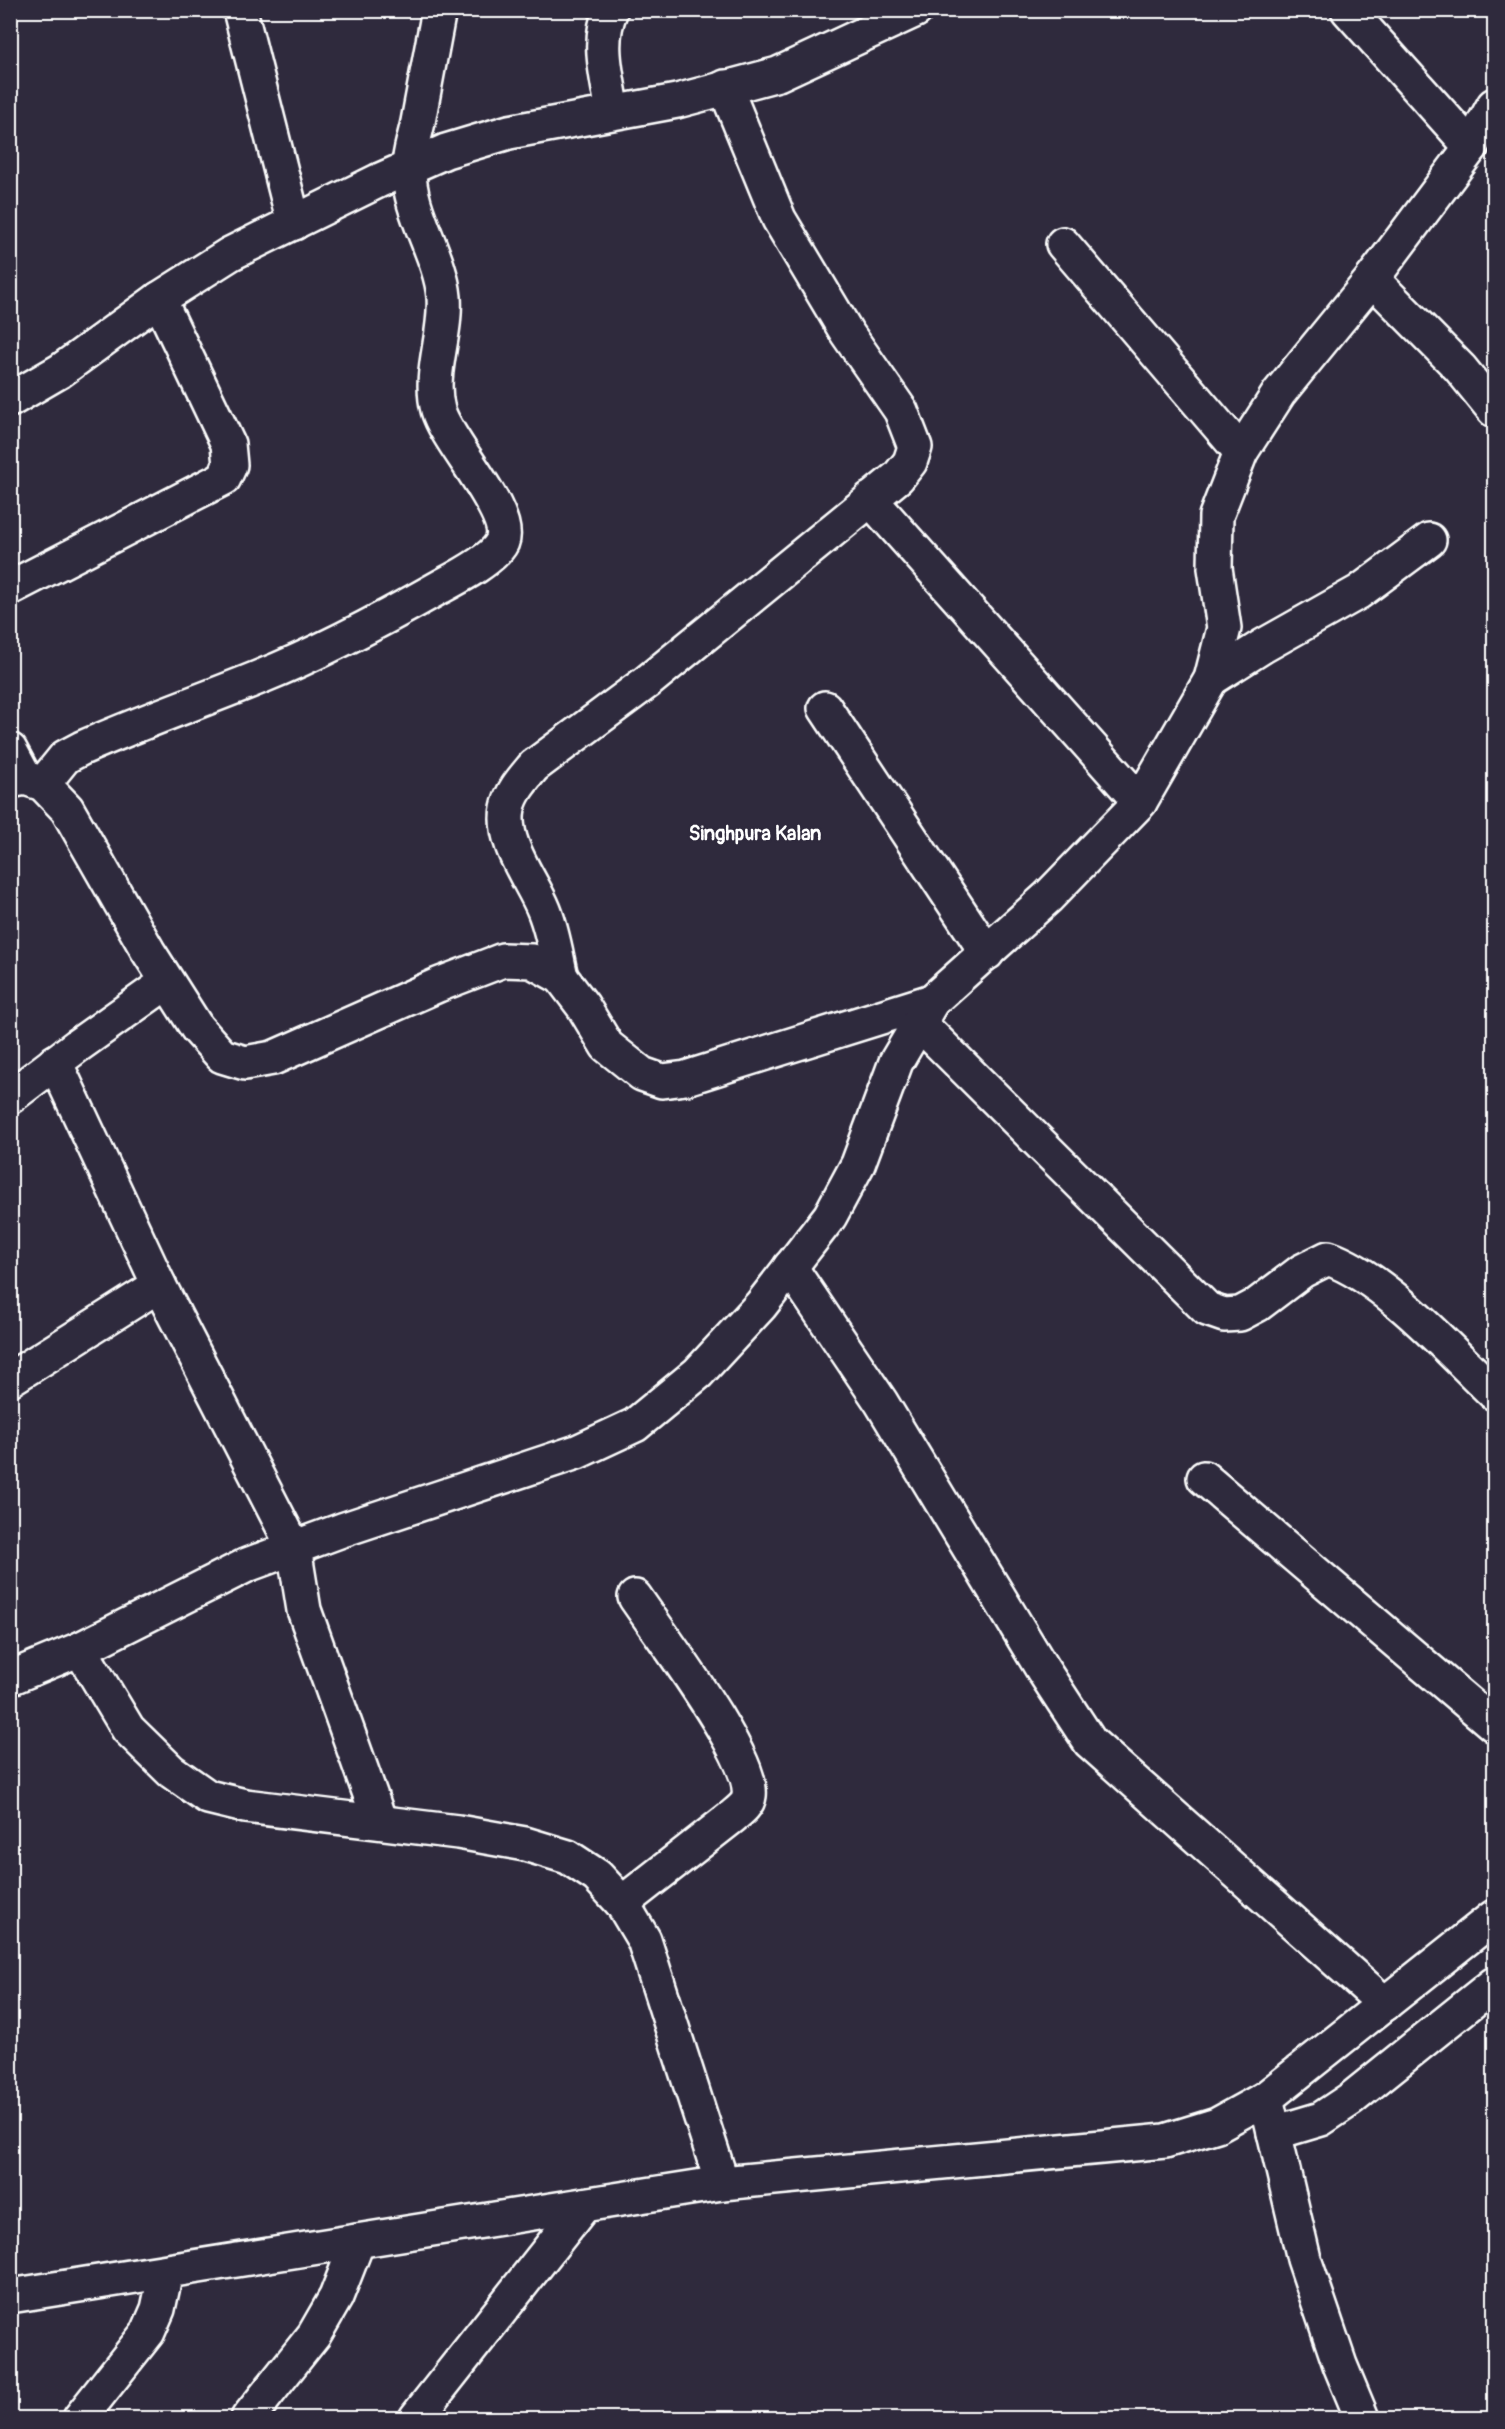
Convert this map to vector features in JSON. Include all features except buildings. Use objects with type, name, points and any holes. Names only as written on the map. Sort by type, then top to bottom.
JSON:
[{"type":"street","points":[[240,10],[294,223]]},
{"type":"street","points":[[22,773],[262,676],[377,623],[494,554],[501,543],[504,535],[498,514],[486,489],[443,427],[437,405],[435,384],[444,296],[428,238],[414,203],[409,168],[439,10]]},
{"type":"street","points":[[611,10],[605,22],[602,42],[613,112]]},
{"type":"street","points":[[10,400],[60,371],[159,299],[230,255],[446,151],[509,132],[677,100],[778,74],[916,10]]},
{"type":"street","points":[[1348,10],[1471,147]]},
{"type":"street","points":[[725,87],[779,219],[848,333],[901,411],[915,447],[910,462],[898,477],[647,682],[534,766],[519,783],[508,807],[507,821],[514,847],[544,909],[561,977],[583,1006],[606,1046],[642,1074],[662,1082],[686,1078],[925,1012]]},
{"type":"street","points":[[10,1678],[80,1649],[247,1565],[577,1452],[634,1425],[698,1373],[761,1305],[830,1216],[858,1164],[896,1062],[925,1012],[1048,897],[1140,802],[1211,679],[1224,628],[1215,568],[1216,516],[1241,452],[1279,393],[1372,279],[1471,147],[1494,105]]},
{"type":"street","points":[[1064,244],[1241,452]]},
{"type":"street","points":[[1372,279],[1460,368],[1494,410]]},
{"type":"street","points":[[10,588],[224,478],[230,465],[228,444],[159,299]]},
{"type":"street","points":[[870,499],[1140,802]]},
{"type":"street","points":[[1211,679],[1263,645],[1359,592],[1429,540]]},
{"type":"street","points":[[825,708],[987,953]]},
{"type":"street","points":[[22,773],[67,809],[167,982],[197,1028],[222,1056],[245,1063],[273,1058],[438,985],[503,960],[532,961],[561,977]]},
{"type":"street","points":[[10,1097],[167,982]]},
{"type":"street","points":[[925,1012],[1207,1309],[1224,1315],[1240,1314],[1257,1305],[1302,1271],[1328,1258],[1347,1264],[1378,1285],[1494,1393]]},
{"type":"street","points":[[55,1062],[159,1285],[294,1548],[304,1610],[380,1822]]},
{"type":"street","points":[[790,1267],[881,1402],[1042,1670],[1090,1742],[1385,2004]]},
{"type":"street","points":[[10,1379],[159,1285]]},
{"type":"street","points":[[1204,1478],[1494,1725]]},
{"type":"street","points":[[622,1903],[743,1808],[749,1797],[746,1771],[725,1731],[635,1597]]},
{"type":"street","points":[[80,1649],[128,1729],[171,1771],[207,1797],[245,1806],[380,1822],[525,1844],[568,1857],[597,1876],[622,1903],[644,1940],[722,2183]]},
{"type":"street","points":[[10,2296],[722,2183],[1165,2141],[1216,2125],[1266,2098],[1494,1917]]},
{"type":"street","points":[[1274,2133],[1321,2119],[1351,2099],[1494,1984]]},
{"type":"street","points":[[1266,2098],[1304,2259],[1340,2365],[1362,2418]]},
{"type":"street","points":[[416,2418],[584,2205]]},
{"type":"street","points":[[248,2418],[314,2335],[336,2297],[358,2241]]},
{"type":"street","points":[[80,2418],[148,2332],[158,2309],[166,2272]]},
{"type":"district","name":"Singhpura Kalan","points":[[755,833]]}]
